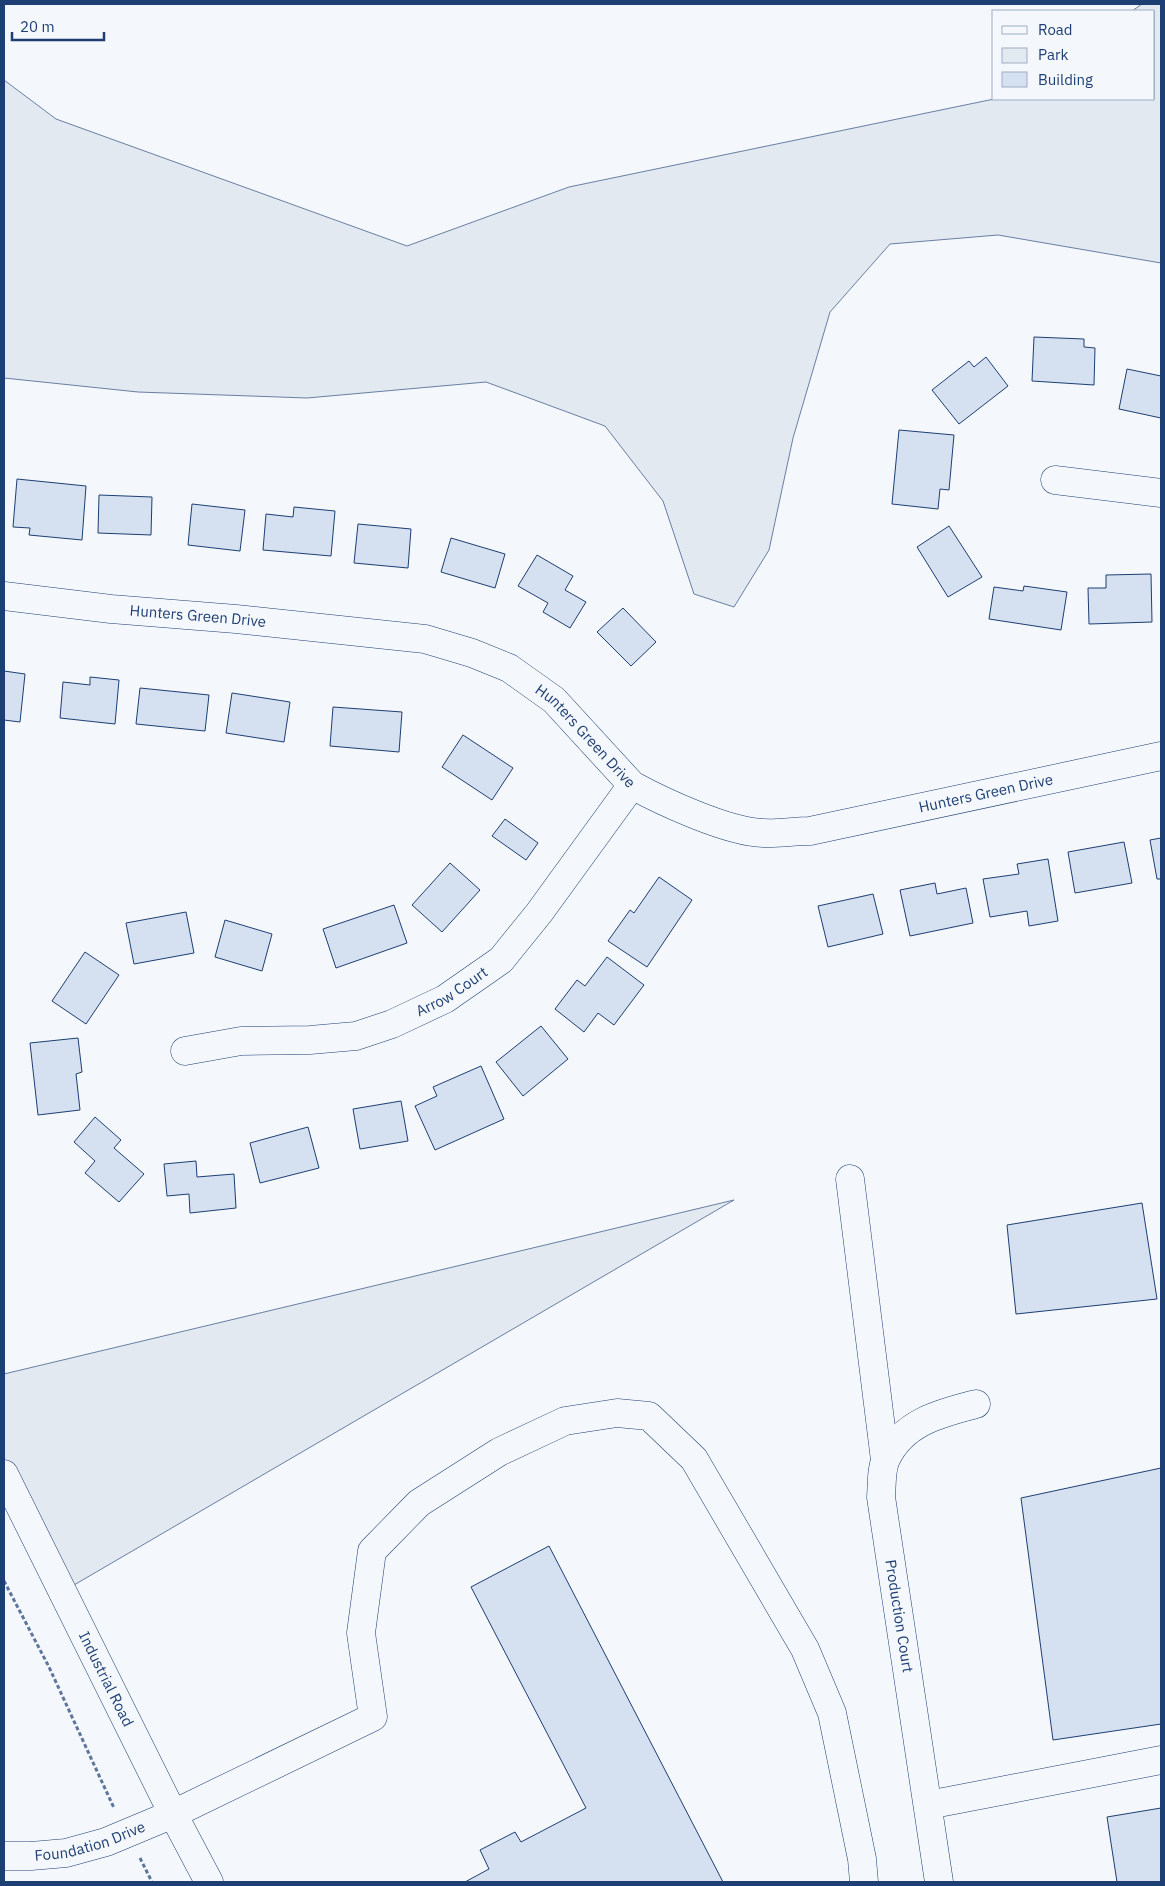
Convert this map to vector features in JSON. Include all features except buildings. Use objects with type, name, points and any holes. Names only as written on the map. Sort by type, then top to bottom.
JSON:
[{"type":"street","points":[[1055,480],[1161,493]]},
{"type":"street","name":"Hunters Green Drive","points":[[4,596],[111,609],[236,619],[425,639],[509,668],[554,700],[632,785],[646,793],[725,826],[762,833],[810,830],[1161,756]]},
{"type":"street","name":"Arrow Court","points":[[185,1051],[241,1041],[310,1040],[356,1036],[392,1024],[445,999],[501,960],[539,913],[632,785]]},
{"type":"street","points":[[850,1179],[885,1460]]},
{"type":"street","name":"Production Court","points":[[939,1882],[881,1497],[885,1460],[897,1441],[917,1424],[943,1412],[976,1404]]},
{"type":"street","name":"Foundation Drive","points":[[4,1856],[66,1853],[106,1842],[173,1814],[374,1717],[361,1634],[372,1551],[419,1503],[499,1452],[564,1421],[617,1413],[649,1416],[694,1459],[805,1649],[832,1713],[862,1859],[864,1882]]},
{"type":"street","name":"Industrial Road","points":[[4,1474],[173,1814],[209,1882]]},
{"type":"street","points":[[928,1805],[1161,1760]]},
{"type":"path","points":[[4,1581],[49,1667],[96,1772]]},
{"type":"green space","points":[[1142,4],[1161,4],[1161,263],[998,235],[890,244],[830,312],[793,438],[769,550],[734,607],[694,594],[663,501],[605,426],[486,382],[307,398],[138,392],[4,378],[4,80],[56,119],[407,246],[569,187],[992,99],[1155,100],[1155,10],[1133,10]]},
{"type":"green space","points":[[734,1200],[62,1592],[4,1474],[4,1374]]}]
